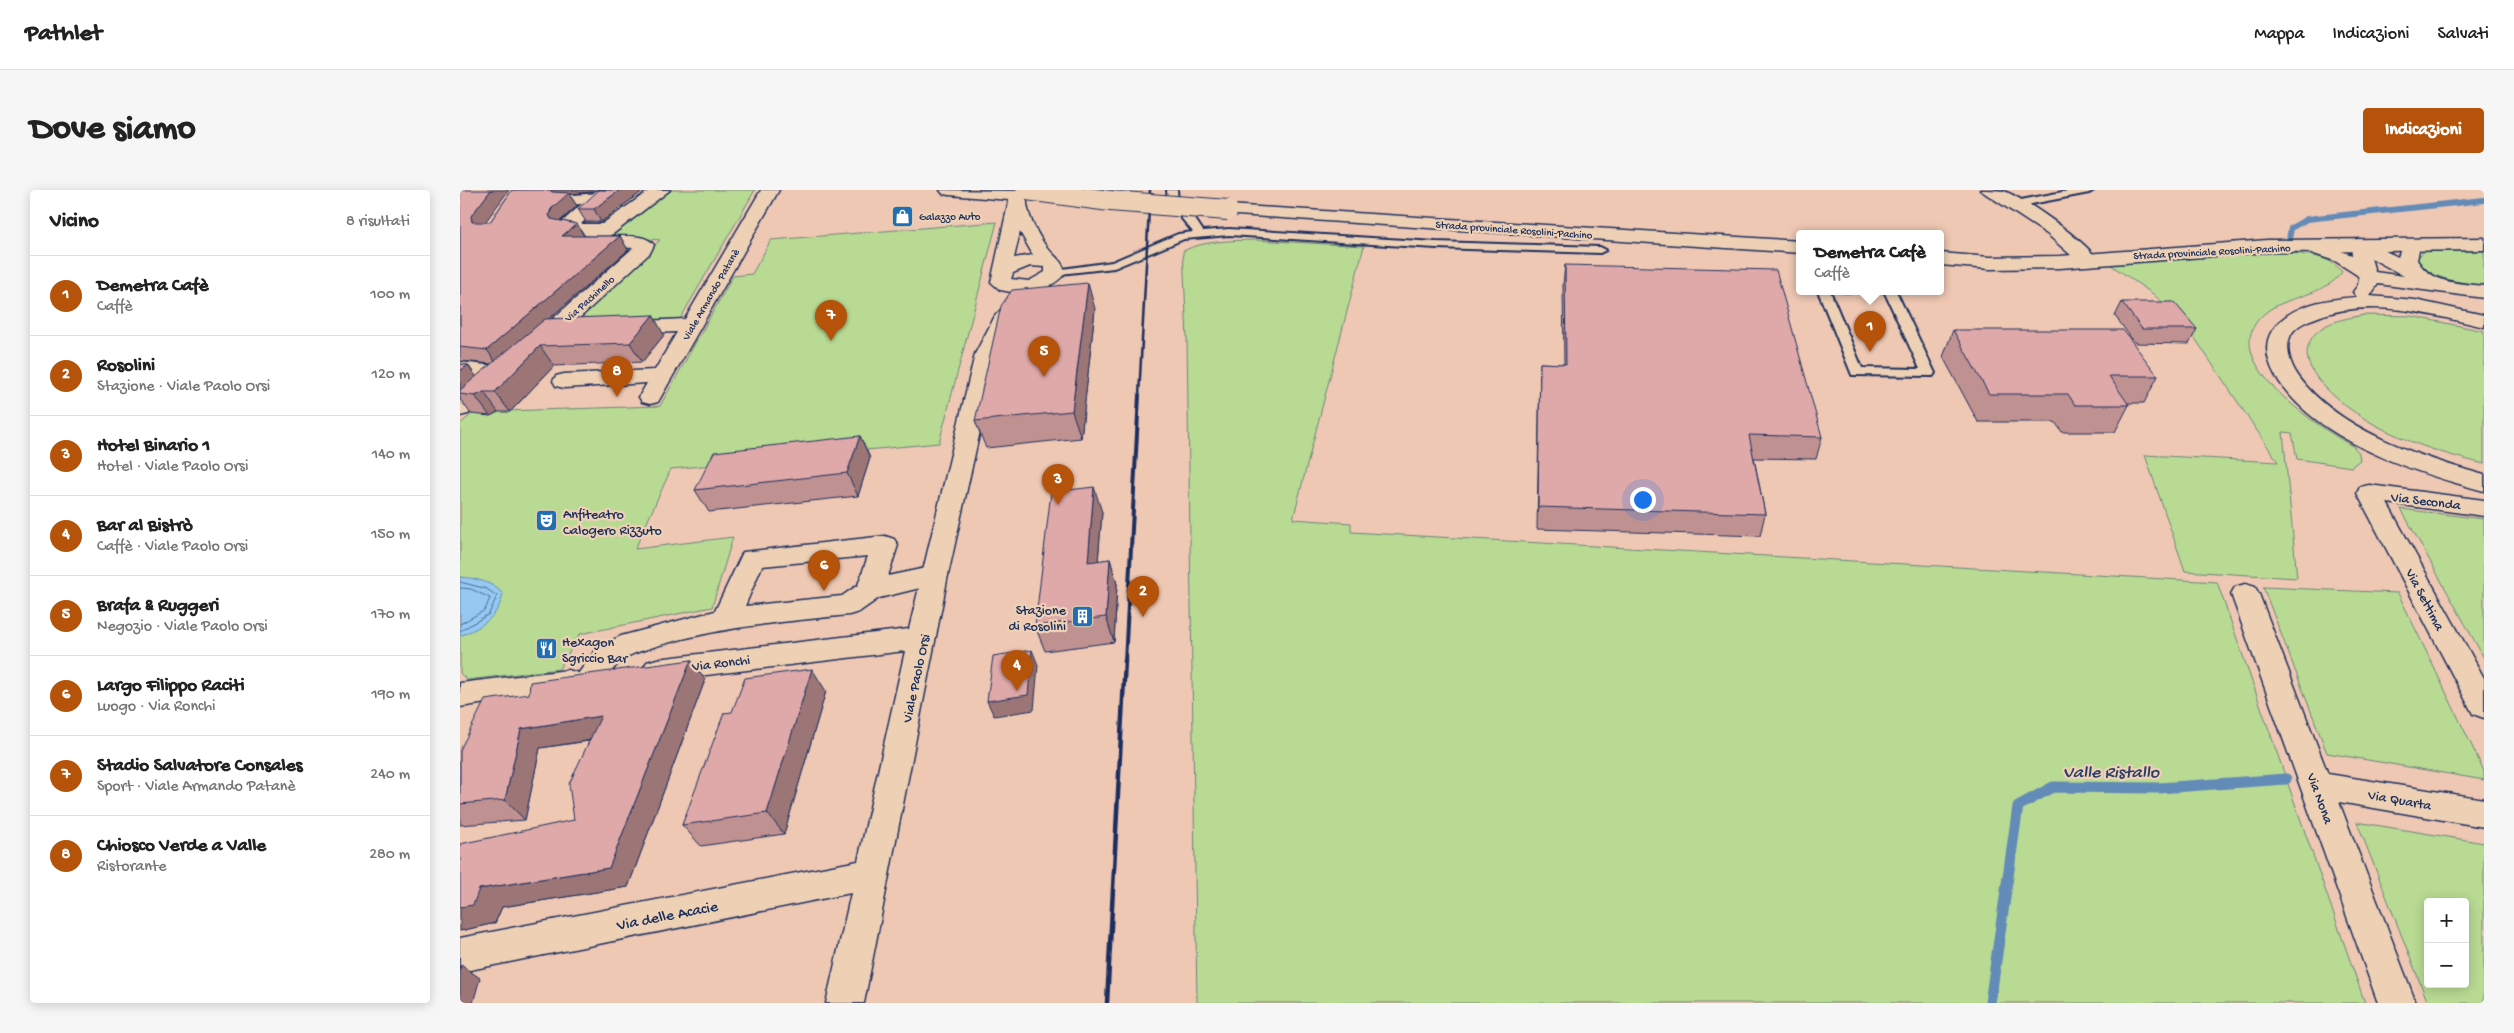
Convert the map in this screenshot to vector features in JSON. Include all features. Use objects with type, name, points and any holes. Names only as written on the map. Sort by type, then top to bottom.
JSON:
[{"type":"street","points":[[603,194],[568,227],[582,230],[606,230],[661,190]]},
{"type":"street","name":"Viale Armando Patanè","points":[[650,397],[770,190]]},
{"type":"street","name":"Strada provinciale Rosolini-Pachino","points":[[949,190],[1796,247]]},
{"type":"street","points":[[1989,190],[2016,204],[2075,247],[2088,260]]},
{"type":"street","points":[[567,200],[603,194]]},
{"type":"street","points":[[986,354],[1002,320],[1037,285],[1051,277],[1052,268],[1037,248],[1020,195]]},
{"type":"street","points":[[986,354],[986,319],[1000,276],[1020,195]]},
{"type":"street","name":"Via Pachinello","points":[[460,409],[554,330],[643,249],[645,245],[599,241],[596,238],[606,230]]},
{"type":"street","name":"Strada provinciale Rosolini-Pachino","points":[[1944,259],[1990,262],[2088,260],[2190,250],[2310,246],[2484,244]]},
{"type":"street","points":[[2344,304],[2363,293],[2368,286],[2360,245]]},
{"type":"street","points":[[2360,245],[2424,280],[2454,303],[2484,320]]},
{"type":"street","points":[[2411,245],[2407,260],[2424,280]]},
{"type":"street","points":[[2310,246],[2336,255],[2366,273],[2424,280],[2484,292]]},
{"type":"street","points":[[1000,276],[1011,266],[1027,261],[1052,268]]},
{"type":"street","points":[[1000,276],[1006,285],[1037,285]]},
{"type":"street","points":[[2484,320],[2413,306],[2344,304],[2309,312],[2291,322],[2279,334],[2277,351],[2279,359],[2297,390],[2321,411],[2352,432],[2391,452],[2436,469],[2484,483]]},
{"type":"street","points":[[554,330],[692,325]]},
{"type":"street","name":"Viale Paolo Orsi","points":[[845,1003],[874,873],[935,575],[986,354]]},
{"type":"street","points":[[460,369],[516,363]]},
{"type":"street","points":[[564,381],[662,376]]},
{"type":"street","points":[[2369,493],[2390,474],[2391,452]]},
{"type":"street","name":"Via Seconda","points":[[2369,493],[2484,508]]},
{"type":"street","name":"Via Settima","points":[[2369,493],[2484,706]]},
{"type":"street","points":[[726,618],[752,558],[885,545],[870,590]]},
{"type":"street","points":[[590,678],[608,655],[631,643],[726,618],[849,605],[870,590],[935,575]]},
{"type":"street","name":"Via Nona","points":[[2245,594],[2397,1003]]},
{"type":"street","name":"Via Ronchi","points":[[460,695],[923,638]]},
{"type":"street","name":"Via Quarta","points":[[2316,785],[2484,813]]},
{"type":"street","name":"Via delle Acacie","points":[[460,954],[874,873]]},
{"type":"lane","points":[[1172,190],[1173,202],[1199,233]]},
{"type":"lane","points":[[2016,204],[2089,190]]},
{"type":"lane","points":[[1052,268],[1114,265],[1166,241],[1199,233],[1229,232],[1436,245],[1600,250]]},
{"type":"lane","points":[[1826,295],[1857,372],[1928,373],[1892,295]]},
{"type":"green space","points":[[669,190],[755,190],[680,319],[577,321],[660,240],[610,236],[649,202]]},
{"type":"green space","points":[[997,222],[939,443],[671,469],[635,549],[733,537],[712,607],[580,634],[559,669],[467,680],[460,673],[460,424],[474,412],[660,406],[733,276],[752,274],[771,240]]},
{"type":"green space","points":[[1255,240],[1364,246],[1293,519],[1351,523],[1351,532],[2217,582],[2365,1003],[1197,1003],[1187,339],[1183,251],[1209,243]]},
{"type":"green space","points":[[2424,251],[2484,251],[2484,286],[2436,276],[2421,266],[2417,259]]},
{"type":"green space","points":[[2291,253],[2326,259],[2342,272],[2327,286],[2269,310],[2253,328],[2250,348],[2259,368],[2275,388],[2317,424],[2354,447],[2359,453],[2360,460],[2351,467],[2297,459],[2292,433],[2283,432],[2297,578],[2185,571],[2145,455],[2278,462],[2184,322],[2153,294],[2111,265],[2220,254]]},
{"type":"green space","points":[[2364,315],[2411,316],[2484,331],[2484,464],[2440,452],[2397,436],[2357,414],[2338,400],[2322,384],[2310,367],[2307,357],[2311,339],[2323,327],[2347,318]]},
{"type":"green space","points":[[2401,509],[2484,519],[2484,658]]},
{"type":"green space","points":[[2263,587],[2398,593],[2484,771],[2484,780],[2327,753]]},
{"type":"green space","points":[[2357,822],[2484,843],[2484,1003],[2428,1003]]},
{"type":"water","points":[[460,577],[483,581],[494,586],[503,594],[501,602],[488,621],[460,636]]},
{"type":"building","points":[[460,190],[491,190],[471,216],[472,222],[490,222],[512,190],[550,190],[552,192],[569,193],[551,209],[549,215],[551,219],[577,224],[562,236],[620,236],[487,350],[460,347]]},
{"type":"building","points":[[599,190],[620,190],[594,209],[578,209]]},
{"type":"building","points":[[1565,265],[1776,270],[1822,437],[1749,435],[1765,514],[1538,507],[1540,363],[1566,364]]},
{"type":"building","points":[[1088,283],[1072,411],[975,421],[1001,306],[1012,290]]},
{"type":"building","points":[[2122,302],[2174,302],[2197,329],[2142,329]]},
{"type":"building","points":[[653,315],[630,343],[540,346],[495,392],[484,392],[475,396],[460,394],[460,390],[545,319]]},
{"type":"building","points":[[1953,330],[2123,330],[2158,376],[2109,376],[2129,405],[2075,405],[2068,394],[1989,394]]},
{"type":"building","points":[[460,364],[468,365],[460,371]]},
{"type":"building","points":[[860,436],[847,473],[695,490],[714,452]]},
{"type":"building","points":[[1094,487],[1088,562],[1110,559],[1106,617],[1035,626],[1051,492]]},
{"type":"building","points":[[1032,650],[1028,695],[987,701],[993,656]]},
{"type":"building","points":[[691,660],[609,868],[479,889],[473,905],[460,907],[460,844],[574,820],[569,784],[601,716],[521,729],[505,800],[460,804],[460,750],[485,700],[529,694],[530,682]]},
{"type":"building","points":[[812,669],[767,813],[682,825],[724,713],[732,712],[745,678]]},
{"type":"waterway","name":"Valle Ristallo","points":[[2289,240],[2291,228],[2307,219],[2484,200]]},
{"type":"waterway","name":"Valle Ristallo","points":[[1990,1003],[2018,806],[2053,787],[2159,788],[2286,779]]},
{"type":"railway","points":[[1139,396],[1150,190]]},
{"type":"railway","points":[[1125,662],[1139,395]]},
{"type":"railway","points":[[1107,1003],[1125,660]]},
{"type":"place","name":"Galazzo Auto","points":[[903,216]]},
{"type":"place","name":"Stadio Salvatore Consales","points":[[831,341]]},
{"type":"place","name":"Demetra Cafè","points":[[1870,352]]},
{"type":"place","name":"Brafa & Ruggeri","points":[[1044,377]]},
{"type":"place","name":"Chiosco Verde a Valle","points":[[617,397]]},
{"type":"place","name":"Hotel Binario 1","points":[[1058,505]]},
{"type":"place","name":"Anfiteatro Calogero Rizzuto","points":[[547,521]]},
{"type":"place","name":"Largo Filippo Raciti","points":[[824,591]]},
{"type":"place","name":"Stazione di Rosolini","points":[[1082,617]]},
{"type":"place","name":"Rosolini","points":[[1143,617]]},
{"type":"place","name":"Hexagon Sgriccio Bar","points":[[546,649]]},
{"type":"place","name":"Bar al Bistrò","points":[[1017,691]]}]
